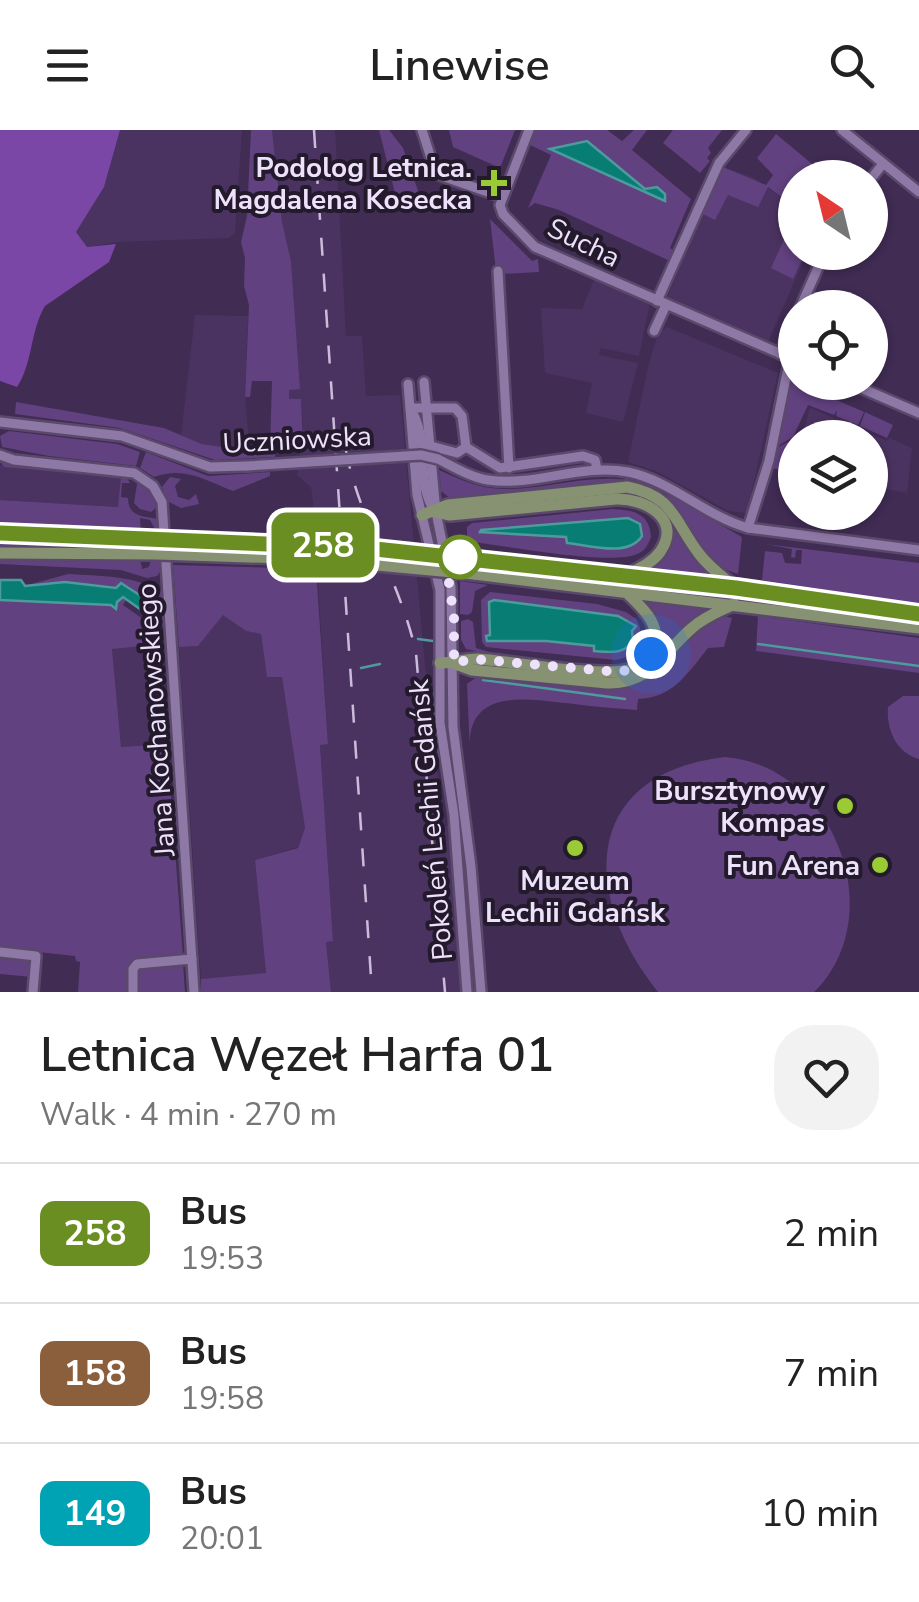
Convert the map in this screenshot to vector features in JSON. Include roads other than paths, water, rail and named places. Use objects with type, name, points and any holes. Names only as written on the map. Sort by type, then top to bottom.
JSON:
[{"type":"main road","points":[[422,515],[448,505],[472,502],[627,486],[646,490],[670,508],[697,552],[736,588]]},
{"type":"main road","points":[[436,512],[450,515],[616,499],[642,501],[660,514],[666,540],[654,559],[627,575]]},
{"type":"main road","points":[[0,534],[311,544],[475,558],[761,591],[919,614]]},
{"type":"main road","points":[[0,553],[328,560],[759,606],[919,628]]},
{"type":"main road","points":[[447,663],[473,659],[594,671],[633,669],[651,654],[656,632],[651,617],[625,591]]},
{"type":"main road","points":[[447,663],[472,670],[629,682],[657,666],[702,620],[734,604]]},
{"type":"street","points":[[422,130],[436,174],[502,197],[528,130]]},
{"type":"street","points":[[654,331],[719,163],[746,130]]},
{"type":"street","points":[[842,130],[876,160]]},
{"type":"street","points":[[888,169],[919,192]]},
{"type":"street","name":"Sucha","points":[[502,197],[503,214],[539,250],[778,353]]},
{"type":"street","points":[[410,408],[459,411],[466,448],[500,468],[509,468],[498,271]]},
{"type":"street","name":"Pokoleń Lechii Gdańsk","points":[[424,382],[436,512],[452,587],[440,723],[458,869],[467,987]]},
{"type":"street","name":"Pokoleń Lechii Gdańsk","points":[[408,384],[416,495],[440,590],[481,992]]},
{"type":"street","points":[[748,528],[768,461],[780,400]]},
{"type":"street","points":[[888,400],[919,414]]},
{"type":"street","name":"Pokoleń Lechii Gdańsk","points":[[410,408],[421,426],[426,494],[436,512]]},
{"type":"street","name":"Uczniowska","points":[[0,422],[122,436],[210,467],[421,454],[472,476],[506,481],[598,470],[647,478],[723,519],[748,528],[919,550]]},
{"type":"street","points":[[431,446],[457,452],[466,448]]},
{"type":"street","name":"Jana Kochanowskiego","points":[[0,455],[14,460],[134,473],[152,486],[162,502],[194,992]]},
{"type":"street","name":"Uczniowska","points":[[509,468],[583,456],[594,460],[598,470]]},
{"type":"street","points":[[458,869],[471,867]]},
{"type":"street","points":[[0,952],[36,956],[32,992]]},
{"type":"street","points":[[132,992],[136,964],[192,959]]},
{"type":"street","points":[[467,987],[480,980]]},
{"type":"waterway","points":[[612,579],[826,606]]},
{"type":"waterway","points":[[888,615],[919,620]]},
{"type":"waterway","points":[[418,639],[433,641]]},
{"type":"waterway","points":[[758,644],[919,666]]},
{"type":"waterway","points":[[361,668],[380,664]]},
{"type":"waterway","points":[[483,680],[625,699]]},
{"type":"railway","points":[[314,130],[372,992]]},
{"type":"railway","points":[[346,451],[416,653],[445,992]]},
{"type":"place","name":"Podolog Letnica. Magdalena Kosecka","points":[[494,183]]},
{"type":"place","name":"Bursztynowy Kompas","points":[[845,806]]},
{"type":"place","name":"Muzeum Lechii Gdańsk","points":[[575,848]]},
{"type":"place","name":"Fun Arena","points":[[880,865]]}]
